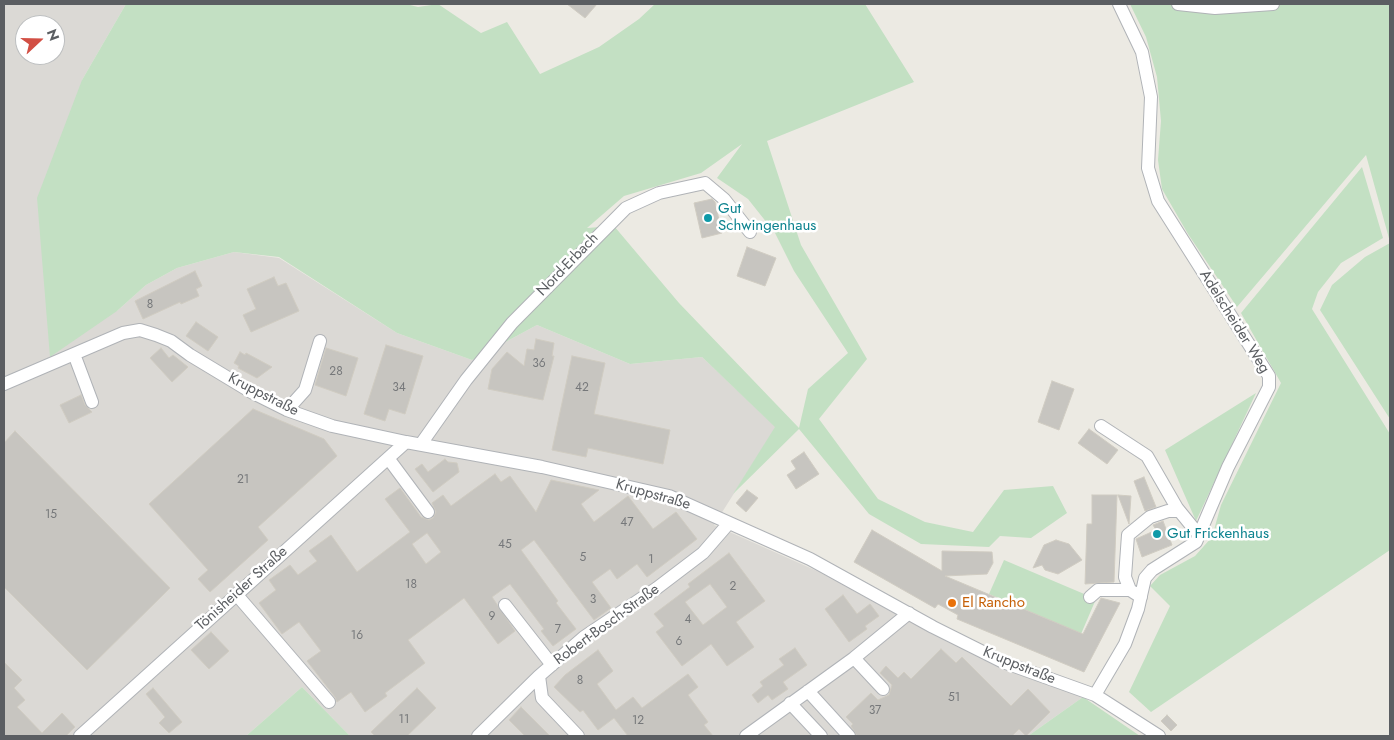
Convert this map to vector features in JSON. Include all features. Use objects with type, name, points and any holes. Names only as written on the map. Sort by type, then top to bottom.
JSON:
[{"type":"street","name":"Adelscheider Weg","points":[[1095,695],[1125,644],[1141,597],[1145,578],[1152,570],[1196,542],[1228,466],[1269,386],[1269,376],[1158,201],[1148,168],[1151,97],[1142,52],[1121,4]]},
{"type":"street","points":[[1178,4],[1215,8],[1273,4]]},
{"type":"street","name":"Nord-Erbach","points":[[421,444],[466,380],[512,323],[626,208],[659,193],[705,182],[724,199],[750,232]]},
{"type":"street","name":"Kruppstraße","points":[[4,384],[123,334],[140,330],[172,340],[190,355],[253,393],[287,410],[332,426],[406,442],[542,467],[654,492],[685,502],[810,559],[1003,662],[1095,695],[1158,736]]},
{"type":"street","points":[[287,410],[304,390],[320,341]]},
{"type":"street","points":[[74,354],[92,402]]},
{"type":"street","points":[[1101,426],[1147,456],[1179,511],[1199,535]]},
{"type":"street","name":"Tönisheider Straße","points":[[80,736],[406,442]]},
{"type":"street","points":[[388,458],[428,512]]},
{"type":"street","points":[[1130,590],[1125,577],[1128,535],[1150,517],[1168,511],[1179,511]]},
{"type":"street","name":"Robert-Bosch-Straße","points":[[578,736],[542,698],[539,676],[584,638],[703,553],[729,523]]},
{"type":"street","points":[[1090,597],[1098,590],[1130,590],[1141,597]]},
{"type":"street","points":[[236,594],[329,702]]},
{"type":"street","points":[[505,605],[552,664]]},
{"type":"street","points":[[746,736],[854,658],[909,613]]},
{"type":"street","points":[[854,658],[883,689]]},
{"type":"street","points":[[478,736],[539,676]]},
{"type":"street","points":[[808,691],[850,736]]},
{"type":"street","points":[[790,703],[821,736]]},
{"type":"shaded area","points":[[4,4],[126,4],[82,80],[117,311],[146,285],[177,268],[234,252],[279,258],[397,333],[472,360],[537,325],[630,364],[702,357],[776,427],[714,525],[817,571],[912,623],[1083,697],[1028,736],[350,736],[302,687],[246,736],[4,736]]},
{"type":"green space","points":[[126,4],[406,4],[418,7],[438,4],[481,33],[507,22],[540,74],[599,47],[639,19],[655,4],[865,4],[914,82],[767,141],[801,245],[867,359],[819,419],[878,499],[925,522],[973,532],[1004,490],[1053,486],[1067,513],[1031,538],[1000,536],[989,547],[921,544],[869,514],[799,429],[733,494],[775,427],[702,357],[630,364],[537,325],[472,360],[397,333],[279,257],[234,252],[177,268],[146,285],[117,311],[50,357],[37,198],[82,80]],"holes":[[[742,144],[717,178],[748,199],[775,233],[794,271],[848,353],[808,389],[799,428],[679,303],[614,226],[587,228],[624,196],[701,173]]]},
{"type":"green space","points":[[1130,4],[1390,4],[1390,242],[1366,155],[1237,307],[1188,234],[1162,189],[1158,160],[1161,121],[1157,77],[1146,37]]},
{"type":"green space","points":[[1362,167],[1383,238],[1341,263],[1318,292],[1312,309],[1390,434],[1390,550],[1151,712],[1129,692],[1170,606],[1150,586],[1160,575],[1195,556],[1212,537],[1221,505],[1281,383],[1241,313]]},
{"type":"green space","points":[[1390,243],[1390,419],[1320,310],[1332,285],[1365,257]]},
{"type":"green space","points":[[1256,393],[1196,521],[1165,450]]},
{"type":"green space","points":[[1004,560],[1096,599],[1081,634],[989,594]]},
{"type":"green space","points":[[302,687],[350,736],[246,736]]},
{"type":"green space","points":[[1083,697],[1140,736],[1028,736]]},
{"type":"building","points":[[567,4],[597,4],[585,18]]},
{"type":"building","name":"Gut Schwingenhaus","points":[[712,199],[715,202],[722,233],[702,238],[694,203]]},
{"type":"building","points":[[747,247],[776,258],[765,286],[737,276]]},
{"type":"building","points":[[195,271],[202,286],[196,289],[199,296],[181,304],[180,302],[143,319],[135,301]]},
{"type":"building","points":[[274,277],[278,286],[286,283],[299,311],[251,332],[243,315],[256,309],[247,289]]},
{"type":"building","points":[[196,322],[218,337],[208,351],[186,336]]},
{"type":"building","points":[[536,339],[554,343],[552,356],[554,356],[543,400],[488,389],[492,369],[507,352],[524,366],[527,349],[534,350]]},
{"type":"building","points":[[386,345],[423,356],[405,414],[389,409],[385,421],[364,414]]},
{"type":"building","points":[[161,348],[169,358],[173,355],[188,367],[172,382],[150,358]]},
{"type":"building","points":[[326,348],[358,358],[346,396],[315,385]]},
{"type":"building","points":[[240,352],[245,355],[246,353],[272,367],[257,378],[238,368],[239,366],[234,363]]},
{"type":"building","points":[[572,356],[605,363],[594,414],[670,430],[663,464],[588,448],[586,457],[552,450]]},
{"type":"building","points":[[1052,381],[1074,389],[1059,430],[1038,422]]},
{"type":"building","points":[[81,395],[85,405],[92,412],[69,423],[60,405]]},
{"type":"building","points":[[253,409],[324,439],[337,456],[258,527],[268,540],[210,592],[198,579],[208,570],[149,504]]},
{"type":"building","points":[[1089,429],[1118,450],[1107,464],[1078,443]]},
{"type":"building","points":[[15,431],[170,588],[87,670],[4,587],[4,443]]},
{"type":"building","points":[[804,452],[819,474],[796,489],[787,475],[796,469],[791,461]]},
{"type":"building","points":[[445,459],[448,462],[457,463],[459,472],[433,492],[415,469],[422,464],[428,472]]},
{"type":"building","points":[[495,474],[501,482],[510,476],[536,512],[551,480],[599,490],[581,504],[594,522],[628,496],[653,529],[676,512],[697,539],[647,577],[637,564],[617,579],[610,569],[592,582],[611,608],[594,620],[534,540],[521,550],[558,601],[556,603],[576,629],[553,646],[541,631],[544,629],[510,584],[492,597],[515,631],[498,644],[464,598],[408,640],[425,663],[385,693],[387,696],[365,712],[351,692],[337,702],[307,661],[321,651],[299,622],[282,634],[259,603],[276,590],[269,580],[290,565],[298,575],[317,561],[309,551],[331,535],[357,572],[410,532],[385,499],[400,488],[421,517],[429,520],[433,518],[436,512],[432,503],[443,495],[451,506]],"holes":[[[427,533],[441,552],[426,564],[412,544]]]},
{"type":"building","points":[[1144,477],[1156,507],[1145,511],[1134,481]]},
{"type":"building","points":[[747,490],[758,498],[746,512],[736,503]]},
{"type":"building","points":[[1092,495],[1117,495],[1114,582],[1085,584],[1087,524],[1092,524]]},
{"type":"building","points":[[1118,495],[1131,496],[1129,524]]},
{"type":"building","name":"Gut Frickenhaus","points":[[1163,521],[1172,545],[1142,557],[1136,539],[1156,530],[1153,525]]},
{"type":"building","points":[[872,530],[942,571],[942,551],[992,552],[993,563],[987,574],[945,576],[1083,634],[1101,598],[1120,603],[1084,672],[957,619],[958,615],[938,604],[935,608],[854,562]]},
{"type":"building","points":[[1056,540],[1069,544],[1082,560],[1058,574],[1045,570],[1042,565],[1033,568],[1044,545]]},
{"type":"building","points":[[729,553],[765,601],[736,622],[754,647],[727,666],[711,644],[682,666],[656,632],[664,626],[654,614],[690,587],[688,584]],"holes":[[[710,584],[727,607],[703,625],[685,602]]]},
{"type":"building","points":[[843,595],[857,614],[870,604],[879,616],[865,626],[867,629],[849,642],[825,609]]},
{"type":"building","points":[[211,632],[229,651],[209,669],[191,650]]},
{"type":"building","points":[[795,648],[807,665],[783,682],[788,689],[772,700],[768,695],[758,703],[752,695],[763,686],[760,682],[784,665],[779,659]]},
{"type":"building","points":[[941,649],[956,663],[962,657],[1011,706],[1028,689],[1050,712],[1026,736],[1019,729],[1012,736],[857,736],[851,726],[853,724],[846,717],[871,693],[878,700],[889,695],[892,685],[880,673],[886,666],[898,678],[904,672],[911,679]]},
{"type":"building","points":[[598,650],[613,671],[597,684],[616,710],[633,697],[642,708],[688,674],[698,687],[688,695],[708,722],[704,725],[713,736],[628,736],[614,718],[598,730],[583,710],[580,712],[554,687],[565,675]]},
{"type":"building","points":[[4,662],[22,680],[14,688],[25,700],[17,707],[42,733],[62,713],[75,727],[66,736],[4,736]]},
{"type":"building","points":[[153,688],[182,722],[169,733],[159,723],[165,717],[146,694]]},
{"type":"building","points":[[417,688],[436,708],[407,736],[375,736],[371,732]]},
{"type":"building","points":[[521,707],[550,736],[525,736],[509,720]]},
{"type":"building","points":[[1167,715],[1177,725],[1171,731],[1161,721]]},
{"type":"place","name":"Gut Schwingenhaus","points":[[708,218]]},
{"type":"place","name":"Gut Frickenhaus","points":[[1157,534]]},
{"type":"place","name":"El Rancho","points":[[952,603]]}]
